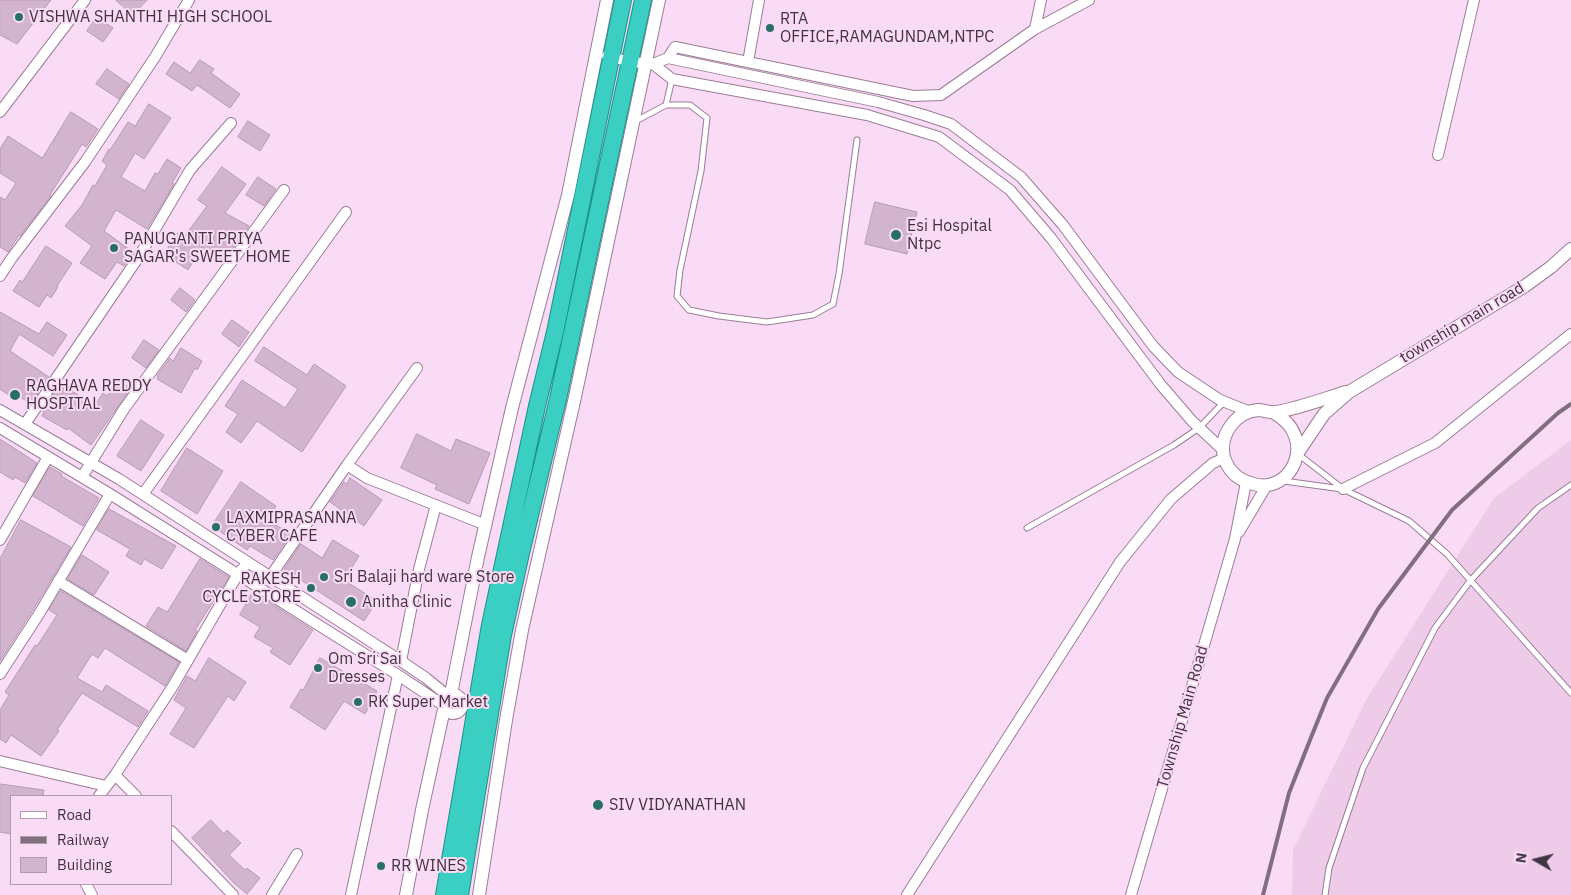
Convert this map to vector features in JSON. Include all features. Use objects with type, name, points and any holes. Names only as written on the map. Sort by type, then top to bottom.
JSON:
[{"type":"highway","points":[[460,895],[483,716],[490,625],[518,491],[555,332],[593,109],[604,56],[623,0]]},
{"type":"highway","points":[[444,895],[483,716],[558,399],[644,63],[643,0]]},
{"type":"street","points":[[0,112],[85,0]]},
{"type":"street","points":[[0,276],[85,162],[155,57],[189,0]]},
{"type":"street","points":[[607,0],[604,56],[644,63],[672,79],[867,115],[939,137],[1010,190],[1051,238],[1161,385],[1224,454],[1233,473],[1253,485],[1273,483]]},
{"type":"street","points":[[479,895],[483,716],[522,630],[575,397],[634,122],[644,63],[659,0]]},
{"type":"street","points":[[748,62],[759,0]]},
{"type":"street","points":[[1034,29],[1041,0]]},
{"type":"street","points":[[668,58],[675,46],[913,96],[941,95],[1034,29],[1089,0]]},
{"type":"street","points":[[1438,155],[1474,0]]},
{"type":"street","points":[[644,63],[668,58],[878,102],[951,124],[1021,177],[1063,225],[1153,346],[1178,372],[1224,402],[1250,412]]},
{"type":"street","points":[[406,895],[422,810],[512,408],[593,109]]},
{"type":"street","points":[[25,424],[138,258],[190,170],[231,123]]},
{"type":"street","points":[[82,477],[124,409],[284,190]]},
{"type":"street","points":[[144,494],[346,212]]},
{"type":"street","name":"township main road","points":[[1273,483],[1291,469],[1297,454],[1324,414],[1349,392],[1525,286],[1571,249]]},
{"type":"street","points":[[1342,489],[1435,443],[1571,334]]},
{"type":"street","points":[[270,577],[417,368]]},
{"type":"street","name":"township main road","points":[[1250,412],[1258,410],[1274,413],[1349,392]]},
{"type":"street","points":[[0,410],[144,494],[401,661],[426,678],[446,701],[449,714],[483,716]]},
{"type":"street","points":[[1224,454],[1224,442],[1230,426],[1235,420],[1250,412]]},
{"type":"street","points":[[1274,413],[1288,422],[1293,429],[1296,437],[1297,454]]},
{"type":"street","points":[[0,428],[110,494],[398,675],[446,701]]},
{"type":"street","points":[[907,895],[1120,562],[1171,499],[1224,454]]},
{"type":"street","points":[[0,540],[48,457]]},
{"type":"street","points":[[347,465],[367,478],[486,525]]},
{"type":"street","name":"Township Main Road","points":[[1131,895],[1235,539],[1246,482]]},
{"type":"street","name":"Township Main Road","points":[[1235,539],[1273,483]]},
{"type":"street","points":[[0,674],[39,614],[110,494]]},
{"type":"street","points":[[401,661],[419,569],[436,505]]},
{"type":"street","points":[[100,795],[115,775],[188,660],[238,574],[248,562]]},
{"type":"street","points":[[58,581],[188,660]]},
{"type":"street","points":[[350,895],[398,675]]},
{"type":"street","points":[[446,701],[457,695],[483,716]]},
{"type":"street","points":[[0,761],[106,786]]},
{"type":"street","points":[[115,775],[135,795]]},
{"type":"street","points":[[172,832],[233,895]]},
{"type":"street","points":[[272,895],[297,854]]},
{"type":"lane","points":[[666,105],[672,79]]},
{"type":"lane","points":[[634,122],[666,105],[690,105],[707,118],[701,171],[680,270],[677,296],[689,310],[768,322],[814,315],[833,304],[839,274],[857,140]]},
{"type":"lane","points":[[1026,528],[1174,445],[1199,428],[1224,402]]},
{"type":"lane","points":[[1297,454],[1342,489],[1409,521],[1447,554],[1571,693]]},
{"type":"lane","points":[[1273,483],[1342,489]]},
{"type":"lane","points":[[1325,895],[1329,868],[1363,768],[1435,628],[1470,581],[1538,508],[1571,485]]},
{"type":"shaded area","points":[[1571,440],[1571,895],[1292,895],[1293,850],[1366,700],[1494,498]]},
{"type":"building","name":"VISHWA SHANTHI HIGH SCHOOL","points":[[0,0],[51,0],[17,44],[0,35]]},
{"type":"building","points":[[116,0],[147,0],[133,15]]},
{"type":"building","points":[[97,17],[113,28],[103,42],[87,31]]},
{"type":"building","points":[[200,60],[214,69],[211,73],[240,94],[230,108],[197,85],[192,91],[166,74],[174,62],[190,73]]},
{"type":"building","points":[[107,69],[129,84],[119,99],[96,84]]},
{"type":"building","points":[[149,104],[171,118],[144,159],[135,153],[121,177],[145,191],[155,173],[158,174],[167,159],[181,168],[172,183],[174,184],[147,229],[116,210],[104,231],[133,252],[124,266],[117,262],[105,279],[80,263],[92,246],[65,226],[82,205],[107,165],[102,161],[109,149],[128,122],[135,126]]},
{"type":"building","points":[[71,112],[98,129],[86,147],[82,144],[51,196],[19,235],[8,252],[0,247],[0,197],[5,200],[16,183],[0,173],[0,149],[8,136],[42,158]]},
{"type":"building","points":[[248,121],[270,135],[260,151],[238,137]]},
{"type":"building","points":[[222,167],[246,184],[225,213],[249,226],[224,261],[202,247],[188,270],[164,254],[177,233],[184,237],[207,206],[198,200]]},
{"type":"building","points":[[258,177],[276,189],[264,206],[246,195]]},
{"type":"building","points":[[875,202],[917,212],[907,254],[865,244]]},
{"type":"building","points":[[46,246],[72,263],[51,298],[47,295],[39,307],[13,291],[20,280],[22,282]]},
{"type":"building","points":[[180,288],[195,300],[186,312],[171,300]]},
{"type":"building","points":[[0,312],[39,334],[47,322],[67,335],[53,356],[19,334],[10,351],[49,377],[31,404],[11,391],[9,395],[0,389]]},
{"type":"building","points":[[232,320],[249,332],[239,347],[222,334]]},
{"type":"building","points":[[144,340],[159,350],[146,368],[132,358]]},
{"type":"building","points":[[264,347],[307,375],[314,364],[346,386],[302,452],[257,421],[241,443],[226,432],[238,414],[225,406],[242,380],[285,408],[298,389],[255,361]]},
{"type":"building","points":[[181,348],[202,361],[197,370],[195,368],[181,393],[157,379],[157,376],[170,358],[173,361]]},
{"type":"building","points":[[117,380],[131,388],[91,445],[68,428],[67,430],[42,416],[44,412],[42,411],[60,384],[95,405],[103,393],[107,396]]},
{"type":"building","points":[[141,420],[164,435],[141,471],[117,456]]},
{"type":"building","points":[[417,434],[451,451],[456,439],[490,453],[469,504],[435,489],[437,485],[401,468]]},
{"type":"building","points":[[0,439],[37,463],[25,483],[15,477],[13,480],[0,472]]},
{"type":"building","points":[[187,448],[223,471],[197,514],[161,491]]},
{"type":"building","points":[[50,467],[62,474],[61,476],[99,498],[83,526],[33,496]]},
{"type":"building","points":[[350,478],[382,500],[364,526],[330,502],[344,482],[347,484]]},
{"type":"building","points":[[241,482],[276,506],[267,520],[291,534],[273,560],[250,546],[247,550],[212,526]]},
{"type":"building","points":[[109,509],[176,546],[162,569],[144,559],[141,565],[126,556],[130,549],[97,530]]},
{"type":"building","points":[[21,520],[71,547],[0,661],[0,559]]},
{"type":"building","points":[[333,540],[359,556],[344,580],[377,601],[364,621],[284,569],[301,544],[322,558]]},
{"type":"building","points":[[82,555],[109,572],[94,595],[68,579]]},
{"type":"building","points":[[200,559],[229,577],[195,630],[197,631],[186,651],[146,626],[158,607],[167,612]]},
{"type":"building","points":[[61,591],[179,662],[165,686],[105,648],[98,658],[92,654],[77,678],[102,692],[106,685],[148,711],[138,727],[82,693],[41,756],[11,735],[6,743],[0,739],[0,710],[9,695],[5,692],[57,615],[49,610]]},
{"type":"building","points":[[253,592],[313,630],[290,665],[270,652],[273,648],[254,637],[260,627],[240,615]]},
{"type":"building","points":[[209,658],[246,682],[234,701],[228,696],[194,748],[170,734],[186,708],[174,700],[187,676],[195,681]]},
{"type":"building","points":[[320,658],[377,691],[365,714],[344,701],[325,730],[290,707],[301,689],[303,690]]},
{"type":"building","points":[[0,784],[44,790],[43,795],[10,795],[10,834],[0,832]]},
{"type":"building","points":[[211,820],[224,834],[227,830],[241,843],[229,855],[245,870],[247,868],[260,878],[247,894],[234,883],[192,838]]},
{"type":"railway","points":[[1263,895],[1289,793],[1310,740],[1327,698],[1378,609],[1452,510],[1558,413],[1571,404]]},
{"type":"place","name":"VISHWA SHANTHI HIGH SCHOOL","points":[[19,17]]},
{"type":"place","name":"RTA OFFICE,RAMAGUNDAM,NTPC","points":[[770,28]]},
{"type":"place","name":"Esi Hospital Ntpc","points":[[896,235]]},
{"type":"place","name":"PANUGANTI PRIYA SAGAR's SWEET HOME","points":[[114,248]]},
{"type":"place","name":"RAGHAVA REDDY HOSPITAL","points":[[15,395]]},
{"type":"place","name":"LAXMIPRASANNA CYBER CAFE","points":[[216,527]]},
{"type":"place","name":"Sri Balaji hard ware Store","points":[[324,577]]},
{"type":"place","name":"RAKESH CYCLE STORE","points":[[311,588]]},
{"type":"place","name":"Anitha Clinic","points":[[351,602]]},
{"type":"place","name":"Om Sri Sai Dresses","points":[[318,668]]},
{"type":"place","name":"RK Super Market","points":[[358,702]]},
{"type":"place","name":"SIV VIDYANATHAN","points":[[598,805]]},
{"type":"place","name":"RR WINES","points":[[381,866]]}]
